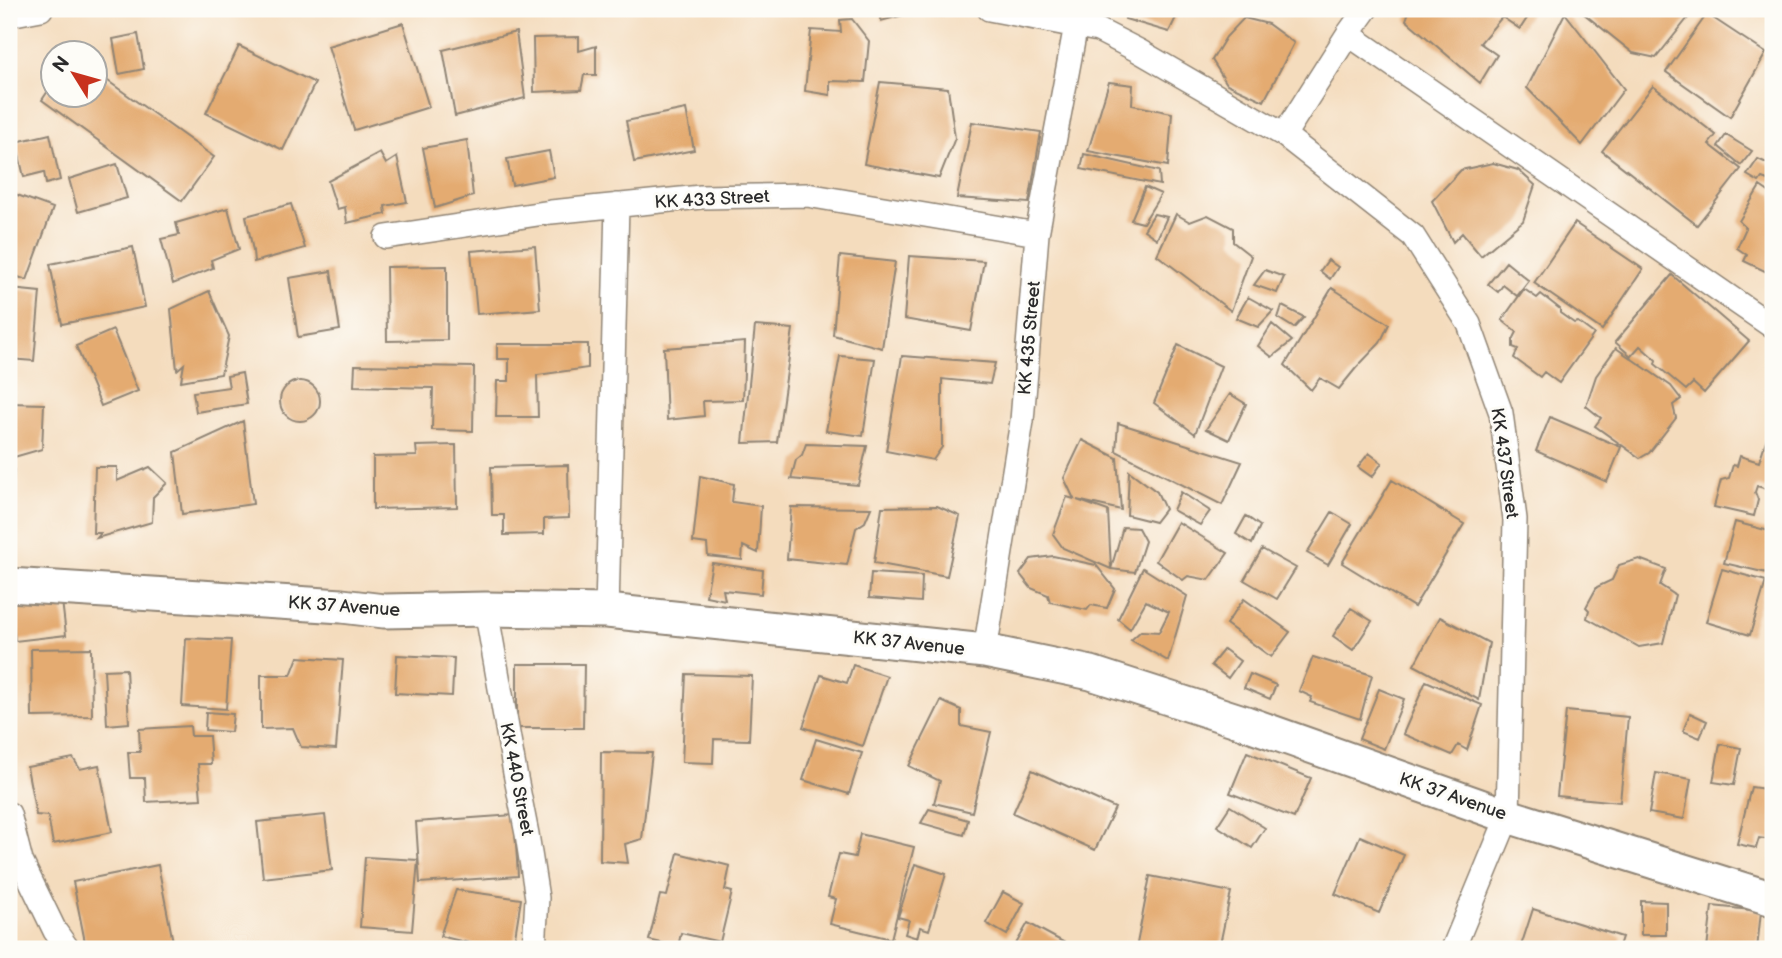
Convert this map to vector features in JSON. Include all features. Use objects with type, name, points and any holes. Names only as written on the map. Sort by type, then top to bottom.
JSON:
[{"type":"main road","name":"KK 37 Avenue","points":[[9,585],[384,611],[607,611],[985,651],[1091,673],[1246,723],[1508,816],[1773,899]]},
{"type":"street","points":[[9,15],[41,9]]},
{"type":"street","points":[[989,9],[1098,30],[1284,135],[1366,9]]},
{"type":"street","name":"KK 435 Street","points":[[985,651],[1022,421],[1037,234],[1076,25]]},
{"type":"street","points":[[1348,34],[1773,327]]},
{"type":"street","name":"KK 437 Street","points":[[1284,135],[1413,236],[1469,324],[1501,413],[1515,519],[1508,816]]},
{"type":"street","name":"KK 433 Street","points":[[386,237],[551,212],[617,205],[701,197],[807,195],[1037,234]]},
{"type":"street","points":[[607,611],[617,205]]},
{"type":"street","name":"KK 440 Street","points":[[486,609],[537,898],[534,949]]},
{"type":"street","points":[[9,814],[21,862],[55,931],[68,949]]},
{"type":"street","points":[[1453,949],[1508,816]]},
{"type":"building","points":[[882,9],[943,9],[942,16],[911,13],[881,21]]},
{"type":"building","points":[[1124,9],[1180,9],[1169,32],[1125,19]]},
{"type":"building","points":[[1410,9],[1533,9],[1520,29],[1502,17],[1480,43],[1497,55],[1480,83],[1406,20]]},
{"type":"building","points":[[1578,9],[1684,9],[1691,14],[1656,58],[1633,53]]},
{"type":"building","points":[[1565,13],[1624,89],[1582,145],[1527,88]]},
{"type":"building","points":[[1707,14],[1766,53],[1730,117],[1666,72]]},
{"type":"building","points":[[1244,18],[1268,24],[1294,43],[1264,101],[1227,84],[1212,60],[1226,37]]},
{"type":"building","points":[[852,19],[869,41],[865,82],[830,81],[830,95],[805,91],[811,30],[841,32],[840,20]]},
{"type":"building","points":[[403,23],[429,107],[354,130],[328,46]]},
{"type":"building","points":[[516,32],[525,98],[455,116],[443,50]]},
{"type":"building","points":[[138,34],[144,69],[119,74],[113,39]]},
{"type":"building","points":[[579,37],[579,51],[596,46],[596,75],[584,75],[581,90],[534,92],[533,38]]},
{"type":"building","points":[[239,46],[315,83],[283,150],[206,113]]},
{"type":"building","points":[[108,81],[214,157],[182,201],[53,108],[108,108]]},
{"type":"building","points":[[880,82],[948,88],[955,138],[939,178],[864,164]]},
{"type":"building","points":[[1109,82],[1133,85],[1132,105],[1172,113],[1168,166],[1088,151]]},
{"type":"building","points":[[1653,86],[1716,135],[1709,144],[1741,169],[1697,225],[1602,151]]},
{"type":"building","points":[[686,109],[694,150],[634,162],[626,121]]},
{"type":"building","points":[[972,122],[1041,132],[1029,203],[957,198]]},
{"type":"building","points":[[50,134],[60,180],[46,184],[44,172],[24,177],[16,142]]},
{"type":"building","points":[[1726,135],[1752,151],[1741,165],[1718,146]]},
{"type":"building","points":[[467,140],[473,196],[435,208],[423,148]]},
{"type":"building","points":[[549,151],[554,177],[512,185],[507,159]]},
{"type":"building","points":[[380,153],[386,164],[397,157],[407,202],[385,206],[386,214],[347,223],[345,207],[337,209],[328,181]]},
{"type":"building","points":[[1084,154],[1159,171],[1160,185],[1081,169]]},
{"type":"building","points":[[1758,159],[1773,166],[1773,182],[1762,178],[1759,182],[1747,175]]},
{"type":"building","points":[[1493,163],[1518,170],[1535,185],[1523,221],[1481,256],[1462,233],[1453,242],[1432,201],[1461,170]]},
{"type":"building","points":[[117,164],[127,198],[78,212],[69,179]]},
{"type":"building","points":[[1760,186],[1773,195],[1773,275],[1744,261],[1747,255],[1737,248],[1746,228],[1739,221]]},
{"type":"building","points":[[1145,187],[1161,194],[1143,223],[1131,220]]},
{"type":"building","points":[[9,192],[53,208],[27,280],[9,274]]},
{"type":"building","points":[[291,204],[305,248],[254,262],[246,216]]},
{"type":"building","points":[[228,208],[239,249],[211,260],[213,268],[173,284],[161,239],[179,235],[176,223]]},
{"type":"building","points":[[1154,214],[1167,217],[1157,239],[1144,230]]},
{"type":"building","points":[[1176,214],[1190,222],[1208,215],[1233,228],[1233,242],[1251,256],[1231,311],[1157,255]]},
{"type":"building","points":[[1575,223],[1643,269],[1602,330],[1534,283]]},
{"type":"building","points":[[535,246],[540,309],[477,314],[471,251]]},
{"type":"building","points":[[133,247],[145,307],[62,324],[50,264]]},
{"type":"building","points":[[840,256],[895,262],[882,348],[833,335]]},
{"type":"building","points":[[909,256],[984,261],[971,331],[904,319]]},
{"type":"building","points":[[1328,260],[1338,267],[1330,279],[1320,271]]},
{"type":"building","points":[[1506,262],[1529,281],[1517,296],[1503,285],[1498,292],[1488,284]]},
{"type":"building","points":[[447,266],[447,340],[387,341],[386,267]]},
{"type":"building","points":[[1265,270],[1284,277],[1277,293],[1254,285]]},
{"type":"building","points":[[331,271],[340,330],[298,337],[289,278]]},
{"type":"building","points":[[1672,275],[1749,341],[1704,393],[1693,383],[1686,390],[1655,364],[1656,360],[1640,346],[1631,356],[1615,342]]},
{"type":"building","points":[[9,285],[11,289],[40,292],[34,361],[9,359]]},
{"type":"building","points":[[1332,288],[1389,324],[1380,343],[1339,389],[1320,378],[1311,390],[1285,365]]},
{"type":"building","points":[[1524,289],[1537,298],[1541,294],[1560,309],[1560,313],[1594,334],[1559,383],[1544,372],[1540,377],[1514,358],[1518,349],[1513,347],[1513,340],[1517,332],[1502,320]]},
{"type":"building","points":[[209,291],[229,336],[221,374],[181,381],[184,364],[177,370],[171,309]]},
{"type":"building","points":[[1248,297],[1273,311],[1258,327],[1236,318]]},
{"type":"building","points":[[1282,306],[1304,317],[1294,328],[1278,318]]},
{"type":"building","points":[[1272,324],[1292,341],[1272,357],[1258,346]]},
{"type":"building","points":[[755,326],[793,329],[777,442],[743,443]]},
{"type":"building","points":[[113,330],[138,391],[101,406],[76,346]]},
{"type":"building","points":[[745,342],[743,400],[703,401],[704,416],[667,420],[664,348]]},
{"type":"building","points":[[497,344],[588,344],[588,368],[537,375],[538,417],[496,417],[497,381],[509,381],[509,359],[497,359]]},
{"type":"building","points":[[1178,345],[1221,366],[1195,434],[1154,403]]},
{"type":"building","points":[[1616,348],[1671,386],[1681,399],[1673,405],[1676,418],[1649,453],[1640,458],[1595,426],[1601,418],[1586,406],[1596,376]]},
{"type":"building","points":[[840,356],[875,359],[863,436],[826,431]]},
{"type":"building","points":[[902,356],[995,363],[990,384],[942,379],[942,447],[933,460],[886,451]]},
{"type":"building","points":[[355,365],[474,367],[473,431],[432,430],[433,388],[354,386]]},
{"type":"building","points":[[242,373],[247,404],[196,412],[193,392],[229,387],[227,376]]},
{"type":"building","points":[[300,381],[314,387],[320,401],[314,415],[300,421],[286,415],[280,401],[286,387]]},
{"type":"building","points":[[1230,394],[1246,404],[1229,440],[1206,429]]},
{"type":"building","points":[[9,403],[44,404],[42,449],[14,457],[12,505],[9,505]]},
{"type":"building","points":[[1550,417],[1621,447],[1607,482],[1536,451]]},
{"type":"building","points":[[1773,419],[1773,491],[1757,486],[1755,492],[1758,500],[1754,516],[1714,507],[1721,480],[1729,478],[1733,465],[1737,466],[1740,456],[1759,462]]},
{"type":"building","points":[[243,421],[253,504],[182,514],[175,452]]},
{"type":"building","points":[[1118,423],[1242,462],[1222,505],[1116,451]]},
{"type":"building","points":[[1082,440],[1117,458],[1121,510],[1077,500],[1108,511],[1111,569],[1063,548],[1053,534],[1067,497],[1074,499],[1064,478]]},
{"type":"building","points":[[806,444],[867,446],[858,485],[791,479],[796,460],[802,455]]},
{"type":"building","points":[[456,445],[457,507],[373,509],[373,457],[417,456],[416,446]]},
{"type":"building","points":[[1369,453],[1382,463],[1372,477],[1358,467]]},
{"type":"building","points":[[568,465],[569,518],[544,519],[544,534],[504,535],[504,515],[492,515],[491,467]]},
{"type":"building","points":[[95,467],[117,467],[117,481],[150,467],[167,483],[153,497],[152,522],[97,538],[101,533],[93,533]]},
{"type":"building","points":[[1129,471],[1157,492],[1165,509],[1155,522],[1127,515]]},
{"type":"building","points":[[700,476],[734,484],[732,502],[761,506],[758,553],[743,546],[742,560],[708,556],[707,544],[693,542]]},
{"type":"building","points":[[1392,480],[1464,524],[1414,607],[1342,563]]},
{"type":"building","points":[[1181,492],[1210,511],[1200,525],[1173,510]]},
{"type":"building","points":[[937,506],[960,516],[947,576],[874,563],[882,507]]},
{"type":"building","points":[[791,507],[871,508],[865,522],[856,528],[847,565],[787,559]]},
{"type":"building","points":[[1332,512],[1352,524],[1328,565],[1307,553]]},
{"type":"building","points":[[1246,516],[1260,526],[1252,544],[1236,534]]},
{"type":"building","points":[[1178,522],[1228,553],[1209,580],[1188,576],[1183,580],[1156,561]]},
{"type":"building","points":[[1735,522],[1773,532],[1773,550],[1767,573],[1724,563]]},
{"type":"building","points":[[1123,527],[1138,528],[1145,541],[1135,572],[1111,569]]},
{"type":"building","points":[[1262,549],[1296,568],[1277,599],[1244,580]]},
{"type":"building","points":[[1053,556],[1096,565],[1115,589],[1107,608],[1091,605],[1087,610],[1050,602],[1048,595],[1031,588],[1020,574],[1031,559]]},
{"type":"building","points":[[1639,559],[1666,569],[1660,585],[1675,595],[1663,643],[1639,647],[1587,618],[1589,610],[1586,607],[1597,587],[1612,580],[1619,565]]},
{"type":"building","points":[[712,563],[763,570],[761,594],[723,590],[725,600],[706,596]]},
{"type":"building","points":[[1143,568],[1187,596],[1168,661],[1131,640],[1141,631],[1159,632],[1169,612],[1146,601],[1130,629],[1118,619]]},
{"type":"building","points":[[1722,569],[1766,581],[1750,635],[1706,622]]},
{"type":"building","points":[[871,573],[922,576],[921,602],[869,598]]},
{"type":"building","points":[[61,592],[66,635],[15,641],[10,598]]},
{"type":"building","points":[[1244,599],[1290,632],[1271,657],[1226,624]]},
{"type":"building","points":[[1351,608],[1372,621],[1353,650],[1333,636]]},
{"type":"building","points":[[1440,617],[1489,643],[1479,700],[1414,665]]},
{"type":"building","points":[[186,638],[231,640],[226,709],[182,706]]},
{"type":"building","points":[[91,648],[92,716],[32,717],[31,649]]},
{"type":"building","points":[[1224,649],[1240,661],[1228,678],[1211,665]]},
{"type":"building","points":[[397,655],[454,658],[452,696],[395,693]]},
{"type":"building","points":[[298,657],[343,660],[336,749],[301,747],[293,728],[261,729],[261,675],[291,675]]},
{"type":"building","points":[[1313,657],[1372,675],[1360,719],[1310,702],[1312,697],[1299,691]]},
{"type":"building","points":[[517,664],[584,664],[583,728],[517,728]]},
{"type":"building","points":[[853,665],[887,676],[863,746],[803,727],[821,675],[847,683]]},
{"type":"building","points":[[126,669],[129,723],[107,725],[104,670]]},
{"type":"building","points":[[686,674],[752,676],[749,740],[714,739],[713,763],[682,762]]},
{"type":"building","points":[[1250,674],[1276,685],[1270,699],[1244,688]]},
{"type":"building","points":[[1426,681],[1482,705],[1467,750],[1458,745],[1452,755],[1403,734]]},
{"type":"building","points":[[1379,689],[1404,699],[1384,749],[1359,739]]},
{"type":"building","points":[[941,701],[961,710],[961,726],[991,732],[972,812],[934,803],[940,781],[909,766]]},
{"type":"building","points":[[1566,711],[1628,717],[1620,802],[1557,796]]},
{"type":"building","points":[[206,712],[233,714],[231,732],[205,730]]},
{"type":"building","points":[[1690,713],[1707,721],[1700,738],[1683,731]]},
{"type":"building","points":[[190,726],[191,736],[209,736],[211,764],[198,764],[201,799],[146,802],[145,778],[130,778],[128,752],[140,752],[139,729]]},
{"type":"building","points":[[816,739],[862,753],[849,794],[803,780]]},
{"type":"building","points":[[1720,744],[1741,748],[1734,785],[1713,782]]},
{"type":"building","points":[[601,752],[652,753],[642,839],[625,844],[628,863],[600,861]]},
{"type":"building","points":[[1247,752],[1311,778],[1294,818],[1230,793]]},
{"type":"building","points":[[73,758],[80,769],[99,765],[112,832],[53,844],[48,816],[36,815],[27,767]]},
{"type":"building","points":[[1032,770],[1115,808],[1095,850],[1013,813]]},
{"type":"building","points":[[1656,773],[1691,779],[1684,819],[1649,813]]},
{"type":"building","points":[[1751,787],[1773,790],[1773,840],[1759,838],[1756,848],[1737,844]]},
{"type":"building","points":[[1230,806],[1265,828],[1252,848],[1217,826]]},
{"type":"building","points":[[929,809],[968,820],[964,835],[921,823]]},
{"type":"building","points":[[325,815],[332,870],[263,878],[257,822]]},
{"type":"building","points":[[514,815],[518,876],[420,883],[416,822]]},
{"type":"building","points":[[860,834],[914,847],[891,939],[830,924],[836,899],[828,897],[839,854],[855,857]]},
{"type":"building","points":[[1360,836],[1404,855],[1379,913],[1335,894]]},
{"type":"building","points":[[678,853],[730,866],[725,890],[732,892],[720,942],[681,933],[678,947],[649,940],[660,895],[667,896]]},
{"type":"building","points":[[365,857],[418,860],[412,931],[360,927]]},
{"type":"building","points":[[915,864],[946,874],[929,930],[920,927],[917,938],[905,934],[909,920],[898,917]]},
{"type":"building","points":[[158,865],[174,947],[88,949],[73,882]]},
{"type":"building","points":[[1150,876],[1231,892],[1219,949],[1136,949]]},
{"type":"building","points":[[456,890],[521,899],[513,949],[494,949],[440,936]]},
{"type":"building","points":[[1003,892],[1024,903],[1007,935],[986,923]]},
{"type":"building","points":[[1641,901],[1666,902],[1666,935],[1641,935]]},
{"type":"building","points":[[1712,906],[1761,911],[1757,949],[1707,949]]},
{"type":"building","points":[[1533,909],[1622,937],[1618,949],[1520,949]]},
{"type":"building","points":[[1028,923],[1076,949],[1013,949]]},
{"type":"building","points":[[299,946],[350,946],[350,949],[299,949]]}]
